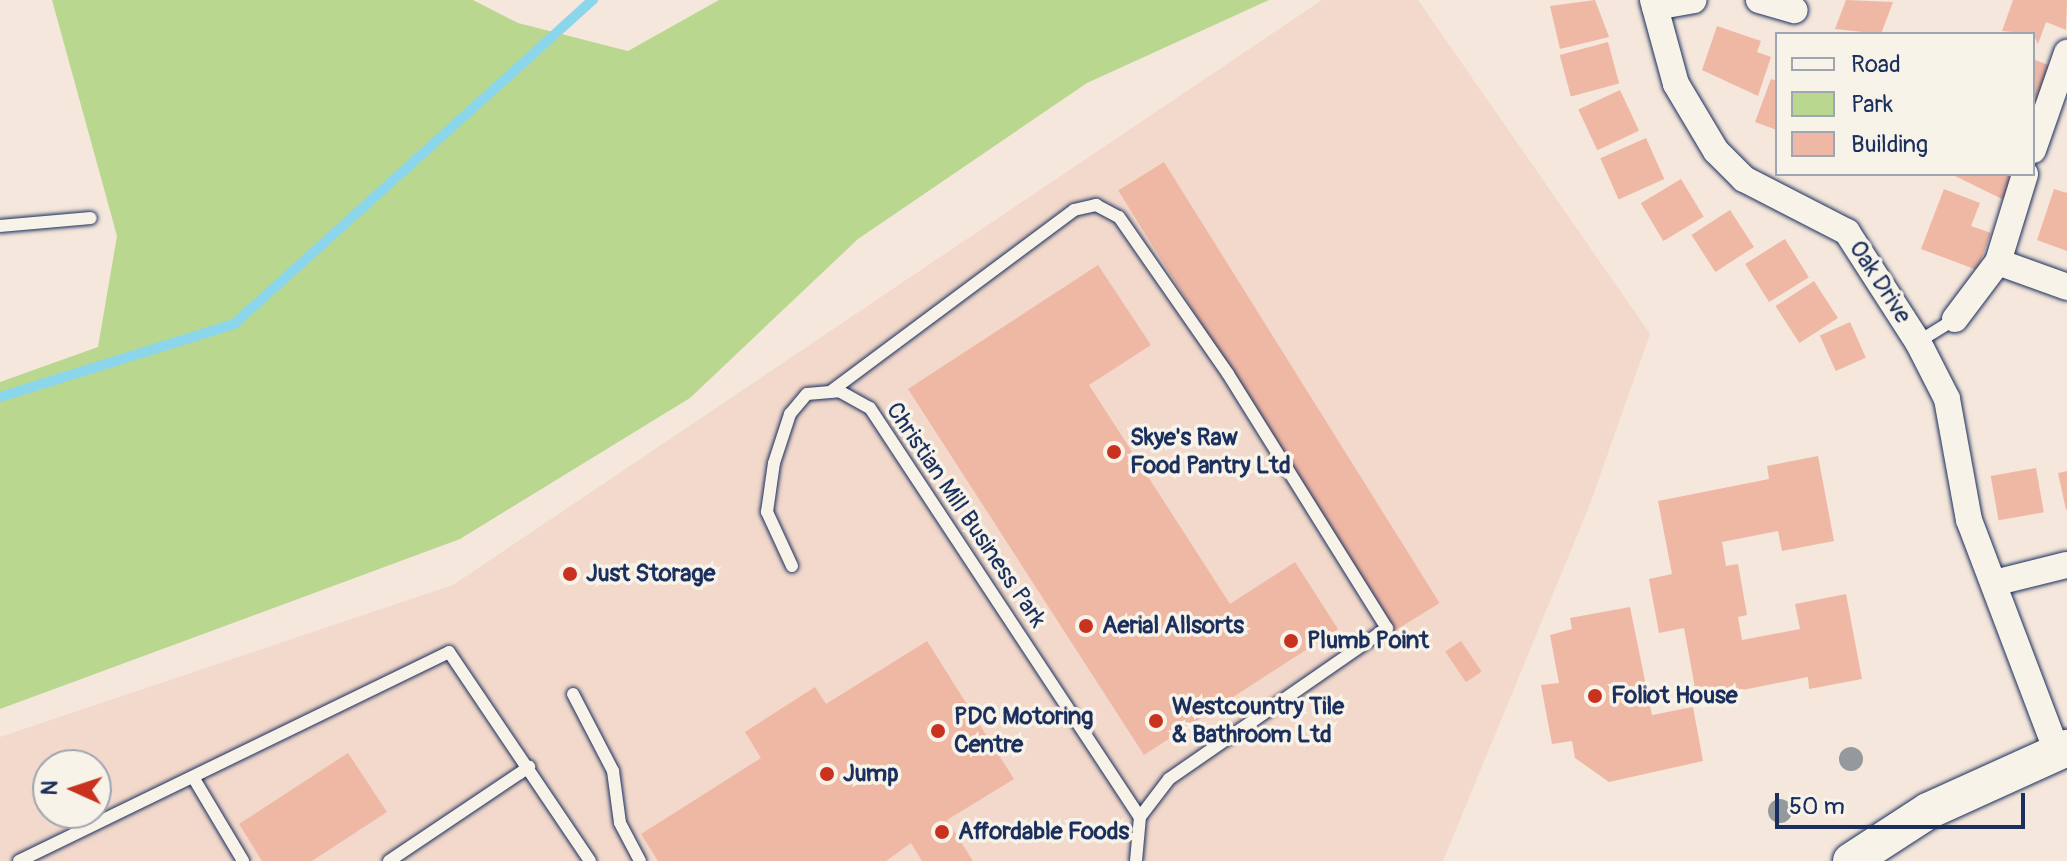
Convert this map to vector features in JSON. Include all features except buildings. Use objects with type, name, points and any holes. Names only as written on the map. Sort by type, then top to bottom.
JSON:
[{"type":"main road","points":[[1851,861],[1928,811],[2062,750]]},
{"type":"street","name":"Oak Drive","points":[[1693,0],[1654,4],[1676,84],[1716,151],[1744,179],[1847,232],[1918,342],[1947,399],[1969,520],[2062,750]]},
{"type":"street","points":[[1759,0],[1795,10]]},
{"type":"street","points":[[2035,144],[2067,53]]},
{"type":"street","points":[[1955,319],[1998,262],[2024,176]]},
{"type":"street","points":[[1998,262],[2067,287]]},
{"type":"street","points":[[1994,583],[2067,565]]},
{"type":"lane","points":[[792,566],[767,512],[774,463],[790,414],[807,394],[830,392],[1074,210],[1096,205],[1127,227],[1228,374],[1387,628],[1169,779],[1140,817],[1136,861]]},
{"type":"lane","points":[[0,226],[91,218]]},
{"type":"lane","points":[[1918,342],[1955,319]]},
{"type":"lane","name":"Christian Mill Business Park","points":[[830,392],[870,408],[1140,817]]},
{"type":"lane","points":[[19,861],[449,652],[590,861]]},
{"type":"lane","points":[[573,694],[613,771],[620,823],[640,861]]},
{"type":"lane","points":[[389,861],[529,767]]},
{"type":"lane","points":[[193,777],[243,861]]},
{"type":"shaded area","points":[[1322,0],[1418,0],[1650,334],[1590,504],[1443,861],[0,861],[0,737],[453,585]]},
{"type":"green space","points":[[52,0],[473,0],[518,23],[628,51],[719,0],[1269,0],[1087,83],[858,239],[690,398],[460,539],[0,709],[0,382],[98,347],[117,236]]},
{"type":"waterway","points":[[0,397],[234,324],[593,0]]},
{"type":"place","name":"Skye's Raw Food Pantry Ltd","points":[[1114,452]]},
{"type":"place","name":"Just Storage","points":[[570,574]]},
{"type":"place","name":"Aerial Allsorts","points":[[1086,626]]},
{"type":"place","name":"Plumb Point","points":[[1291,641]]},
{"type":"place","name":"Foliot House","points":[[1595,696]]},
{"type":"place","name":"Westcountry Tile & Bathroom Ltd","points":[[1156,721]]},
{"type":"place","name":"PDC Motoring Centre","points":[[938,731]]},
{"type":"place","name":"Jump","points":[[827,774]]},
{"type":"place","name":"Affordable Foods","points":[[942,832]]}]
